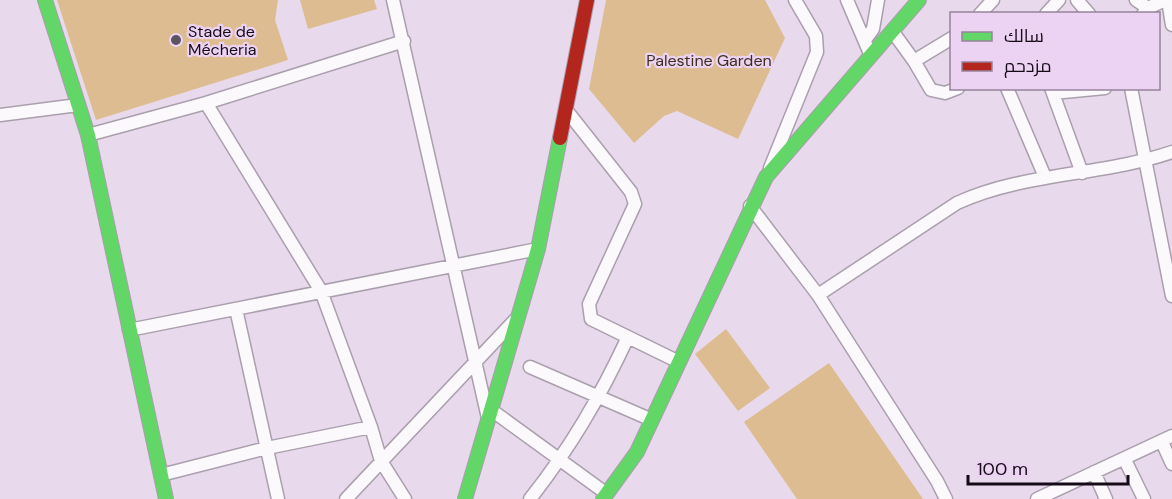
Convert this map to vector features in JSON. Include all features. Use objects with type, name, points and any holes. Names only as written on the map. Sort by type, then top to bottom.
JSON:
[{"type":"street","points":[[45,0],[88,135],[166,499]]},
{"type":"street","points":[[393,0],[404,41],[474,364],[489,413],[561,459],[605,496],[637,452],[750,206],[766,177],[817,52],[816,36],[795,0]]},
{"type":"street","points":[[465,499],[515,320],[538,249],[567,111],[587,0]]},
{"type":"street","points":[[847,0],[871,56]]},
{"type":"street","points":[[865,40],[873,29],[878,0]]},
{"type":"street","points":[[766,177],[919,0]]},
{"type":"street","points":[[1048,12],[1059,0]]},
{"type":"street","points":[[1077,0],[1087,12]]},
{"type":"street","points":[[1136,0],[1145,11],[1167,0],[1172,25]]},
{"type":"street","points":[[893,32],[931,90],[945,93],[953,90]]},
{"type":"street","points":[[914,61],[950,39]]},
{"type":"street","points":[[88,135],[206,103],[404,41]]},
{"type":"street","points":[[1008,90],[1045,177]]},
{"type":"street","points":[[1070,90],[1052,91],[1082,173]]},
{"type":"street","points":[[1131,90],[1172,296]]},
{"type":"street","points":[[206,103],[321,291],[371,427],[381,461],[405,499]]},
{"type":"street","points":[[0,115],[78,105]]},
{"type":"street","points":[[567,111],[631,192],[635,204],[587,309],[591,319],[679,362]]},
{"type":"street","points":[[818,295],[957,203],[982,192],[1045,177],[1082,173],[1145,161],[1172,153]]},
{"type":"street","points":[[750,206],[818,295],[937,481],[946,499]]},
{"type":"street","points":[[129,330],[321,291],[452,268],[538,249]]},
{"type":"street","points":[[236,309],[278,499]]},
{"type":"street","points":[[346,499],[515,320]]},
{"type":"street","points":[[530,499],[561,459],[600,397],[628,337]]},
{"type":"street","points":[[530,368],[652,420]]},
{"type":"street","points":[[161,475],[267,448],[371,427]]},
{"type":"street","points":[[1037,499],[1167,439],[1172,464]]},
{"type":"street","points":[[1125,460],[1144,499]]},
{"type":"street","points":[[1094,472],[1106,499]]},
{"type":"green space","name":"Stade de Mécheria","points":[[57,0],[278,0],[275,20],[288,60],[96,120]]},
{"type":"green space","points":[[300,0],[374,0],[377,9],[308,29]]},
{"type":"green space","name":"Palestine Garden","points":[[606,0],[765,0],[785,38],[738,139],[677,111],[664,116],[634,143],[589,89]]},
{"type":"green space","points":[[726,329],[770,388],[738,411],[695,354]]},
{"type":"green space","points":[[829,363],[923,499],[797,499],[744,422]]},
{"type":"traffic: fast","points":[[45,0],[88,135],[166,499]]},
{"type":"traffic: fast","points":[[603,499],[637,452],[766,177],[919,0]]},
{"type":"traffic: fast","points":[[465,499],[538,249],[560,138]]},
{"type":"traffic: jam","points":[[560,138],[587,0]]},
{"type":"place","name":"Stade de Mécheria","points":[[176,40]]}]
